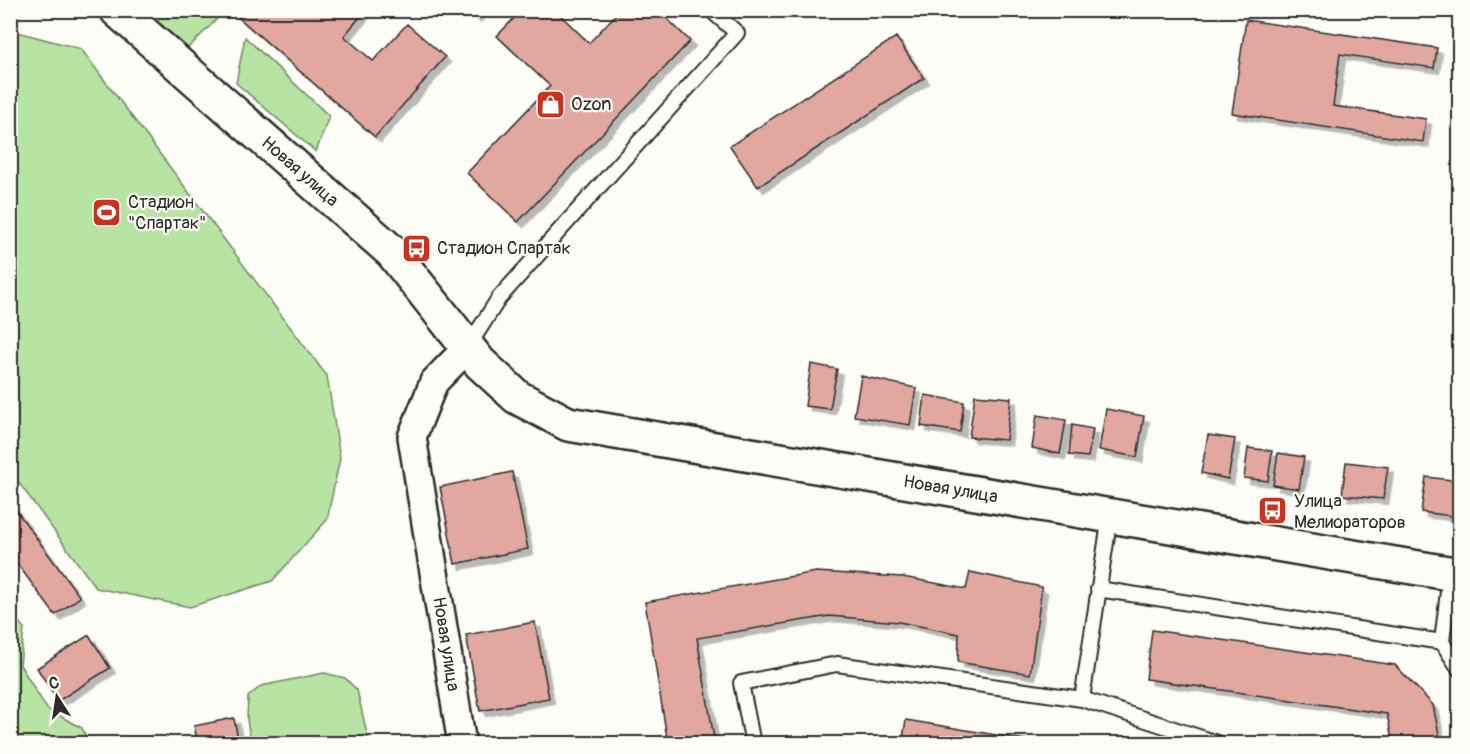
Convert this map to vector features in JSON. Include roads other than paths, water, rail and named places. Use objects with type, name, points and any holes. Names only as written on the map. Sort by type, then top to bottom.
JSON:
[{"type":"street","name":"Новая улица","points":[[117,10],[392,252],[480,363],[517,397],[568,424],[1455,574]]},
{"type":"street","name":"Новая улица","points":[[462,744],[412,437],[434,382],[468,347]]},
{"type":"lane","points":[[468,347],[499,298],[736,33],[711,10]]},
{"type":"lane","points":[[1082,699],[1110,516]]},
{"type":"lane","points":[[1455,574],[1442,642],[1460,670]]},
{"type":"lane","points":[[1098,589],[1442,642]]},
{"type":"lane","points":[[753,744],[741,683],[837,664],[1082,699],[1220,744]]},
{"type":"place","name":"Ozon","points":[[550,104]]},
{"type":"place","name":"Стадион \"Спартак\"","points":[[107,212]]},
{"type":"place","name":"Стадион Спартак","points":[[416,248]]},
{"type":"place","name":"Улица Мелиораторов","points":[[1273,511]]}]
